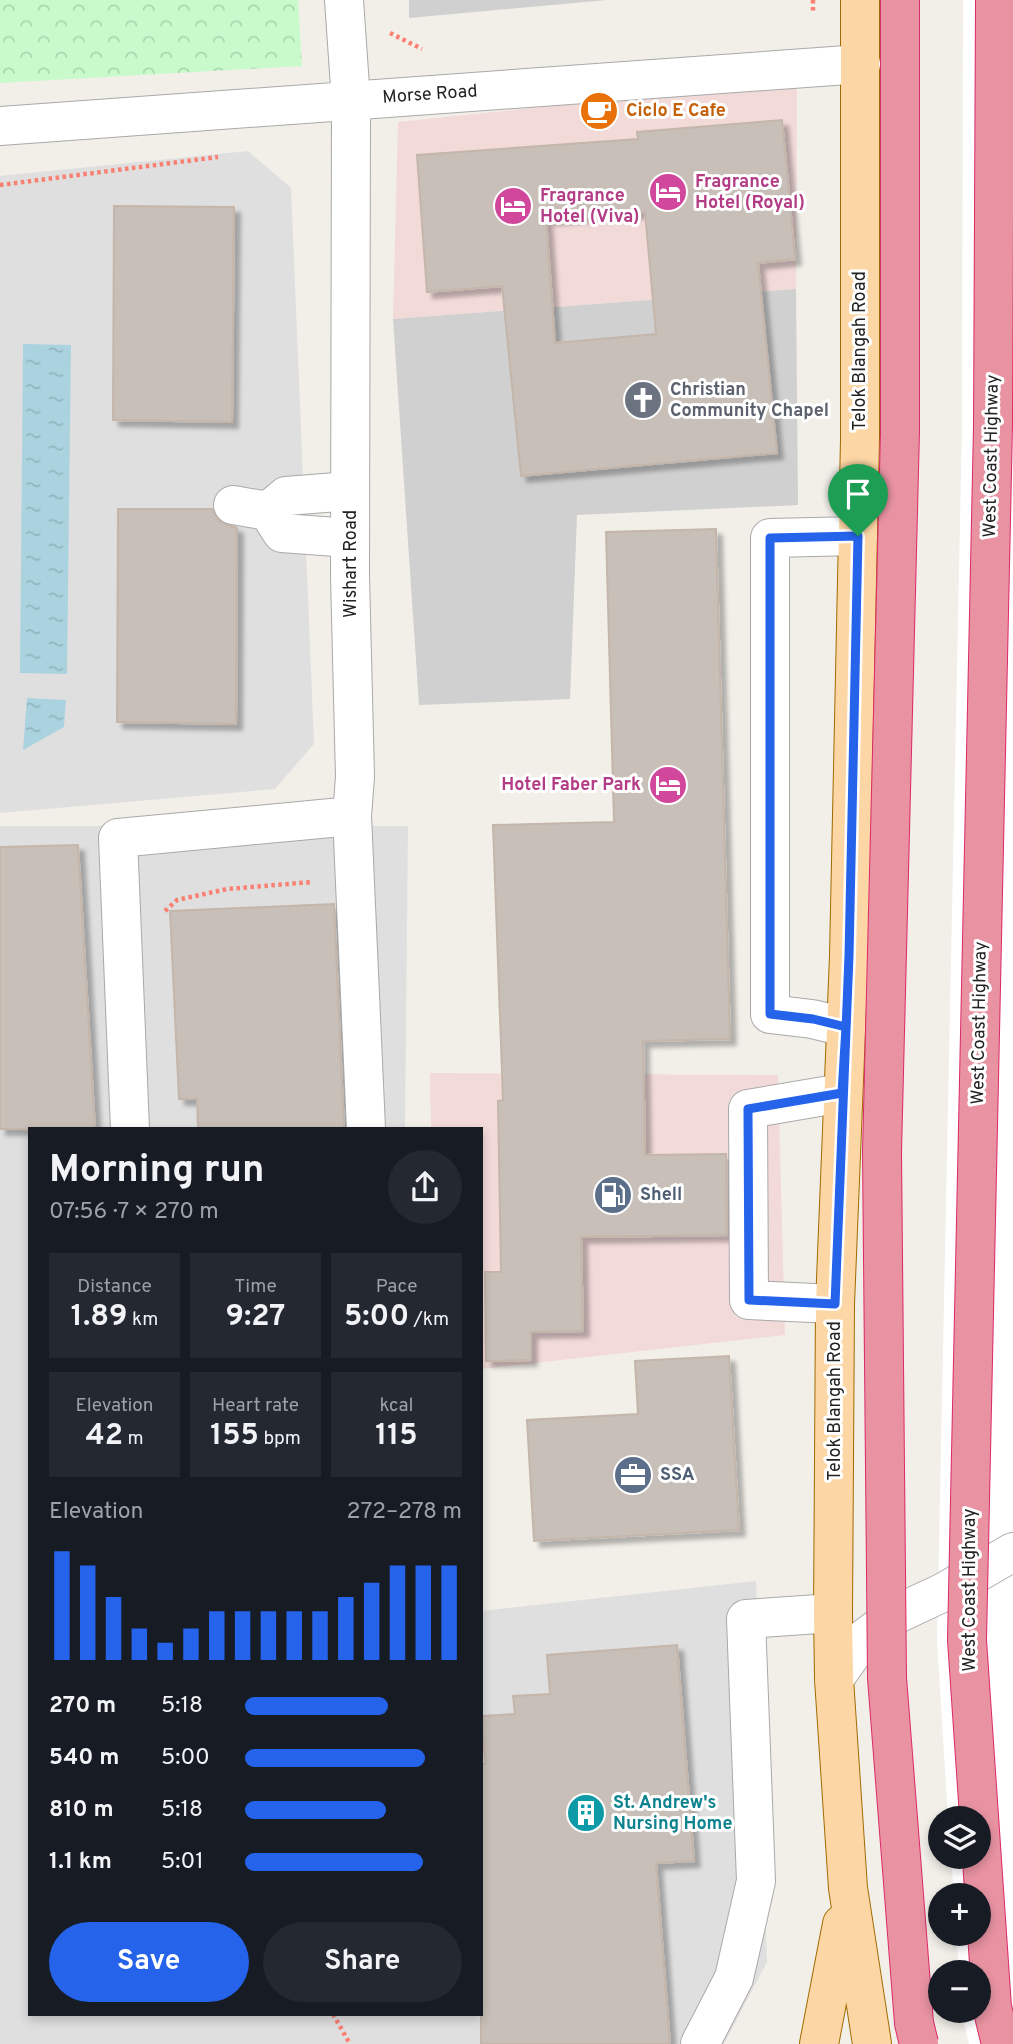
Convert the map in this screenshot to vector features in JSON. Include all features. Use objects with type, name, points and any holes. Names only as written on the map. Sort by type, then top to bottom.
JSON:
[{"type":"highway","points":[[900,0],[900,431],[882,1152],[886,1651],[914,2022],[919,2044]]},
{"type":"highway","name":"West Coast Highway","points":[[995,0],[993,440],[967,1640],[992,2007],[1001,2044]]},
{"type":"main road","name":"Telok Blangah Road","points":[[860,0],[860,439],[846,1027],[835,1304],[833,1613],[834,1679],[848,1888],[872,2044]]},
{"type":"main road","points":[[819,2044],[835,1971],[848,1888]]},
{"type":"street","name":"Wishart Road","points":[[344,0],[351,101],[350,538],[355,776],[352,816],[366,1127]]},
{"type":"street","name":"Morse Road","points":[[0,126],[861,64]]},
{"type":"street","points":[[350,491],[286,496],[250,508],[282,533],[350,538]]},
{"type":"street","points":[[846,1027],[813,1019],[770,1014],[770,538],[858,536]]},
{"type":"street","points":[[130,1127],[118,838],[352,816]]},
{"type":"street","points":[[835,1304],[749,1300],[748,1109],[842,1093]]},
{"type":"street","points":[[834,1679],[861,1641],[897,1614],[944,1592],[1013,1552]]},
{"type":"street","points":[[700,2044],[734,1978],[756,1881],[746,1619],[833,1613]]},
{"type":"path","points":[[383,30],[420,49],[434,48]]},
{"type":"path","points":[[0,185],[228,156]]},
{"type":"path","points":[[162,915],[177,900],[227,889],[321,881]]},
{"type":"path","points":[[334,2016],[350,2044]]},
{"type":"shaded area","points":[[409,0],[607,0],[409,18]]},
{"type":"shaded area","points":[[797,80],[796,289],[393,319],[398,122]]},
{"type":"shaded area","points":[[248,151],[291,188],[314,744],[275,789],[0,813],[0,176]]},
{"type":"shaded area","points":[[796,289],[798,505],[577,515],[570,699],[419,705],[393,319]]},
{"type":"shaded area","points":[[0,826],[408,826],[405,1127],[28,1127],[28,2016],[483,2016],[483,1611],[756,1581],[767,1962],[724,2044],[0,2044]]},
{"type":"shaded area","points":[[430,1073],[778,1075],[785,1335],[483,1369],[483,1127],[431,1127]]},
{"type":"green space","points":[[0,0],[298,0],[302,66],[0,83]]},
{"type":"water","points":[[23,344],[71,345],[67,674],[20,673]]},
{"type":"water","points":[[27,698],[66,700],[64,727],[23,750]]},
{"type":"pier","points":[[963,0],[1013,0],[1013,2044],[969,2044],[964,2023],[991,2023],[991,1960],[958,1960],[957,1946],[991,1946],[991,1883],[953,1883],[952,1869],[991,1869],[991,1806],[947,1806],[937,1641],[962,426]]},
{"type":"building","points":[[782,120],[795,259],[758,263],[777,453],[521,476],[502,286],[427,292],[417,155],[638,139],[637,132]],"holes":[[[645,212],[656,334],[555,343],[546,219]]]},
{"type":"building","points":[[114,206],[234,207],[232,422],[113,420]]},
{"type":"building","points":[[118,509],[212,509],[220,522],[237,528],[236,724],[117,722]]},
{"type":"building","points":[[716,529],[730,1039],[643,1041],[645,1155],[726,1154],[727,1235],[581,1237],[583,1331],[531,1332],[531,1360],[486,1361],[485,1272],[501,1272],[498,1101],[503,1100],[493,825],[614,822],[606,532]]},
{"type":"building","points":[[78,845],[95,1127],[0,1129],[0,847]]},
{"type":"building","points":[[334,904],[344,1127],[198,1127],[197,1099],[179,1099],[170,911]]},
{"type":"building","name":"SSA","points":[[729,1356],[739,1530],[534,1541],[527,1420],[638,1414],[635,1361]]},
{"type":"building","name":"St. Andrew's Nursing Home","points":[[677,1645],[694,1861],[656,1863],[670,2044],[481,2044],[485,1764],[483,1716],[515,1714],[513,1696],[550,1694],[547,1655]]},
{"type":"place","name":"Ciclo E Cafe","points":[[599,111]]},
{"type":"place","name":"Fragrance Hotel (Royal)","points":[[668,192]]},
{"type":"place","name":"Fragrance Hotel (Viva)","points":[[513,206]]},
{"type":"place","name":"Christian Community Chapel","points":[[643,400]]},
{"type":"place","name":"Hotel Faber Park","points":[[668,785]]},
{"type":"place","name":"Shell","points":[[613,1195]]},
{"type":"place","name":"SSA","points":[[633,1475]]},
{"type":"place","name":"St. Andrew's Nursing Home","points":[[586,1813]]},
{"type":"route","points":[[858,536],[849,956],[835,1304],[749,1300],[748,1109],[842,1093],[846,1027],[813,1019],[770,1014],[770,538],[858,536]]}]
